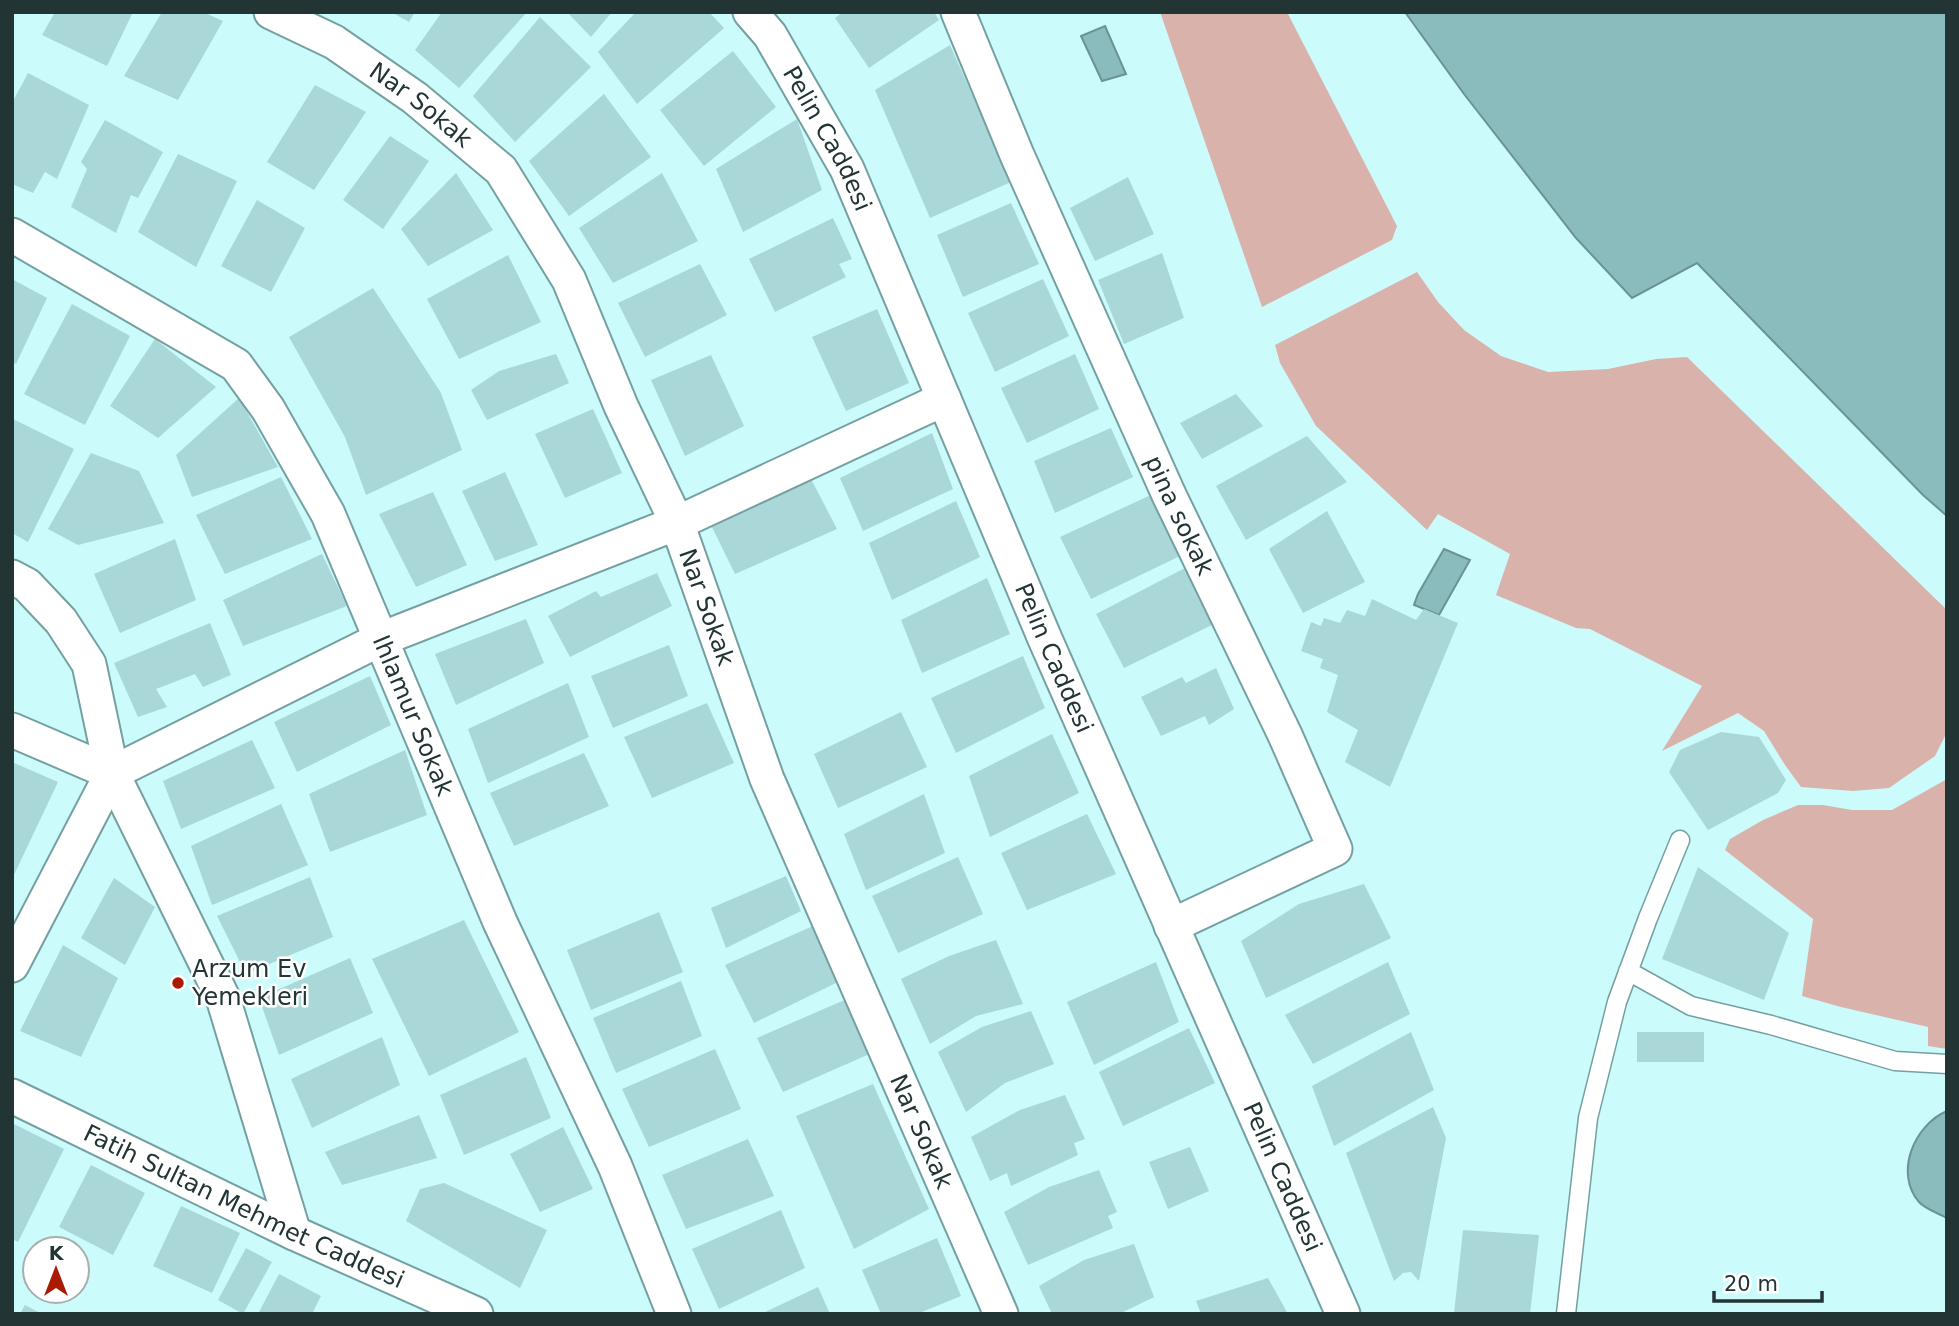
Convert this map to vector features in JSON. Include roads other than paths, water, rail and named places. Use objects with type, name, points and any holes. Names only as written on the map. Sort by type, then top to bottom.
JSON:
[{"type":"street","name":"Nar Sokak","points":[[271,12],[334,42],[415,98],[501,170],[569,279],[621,406],[677,523],[767,779],[1001,1314]]},
{"type":"street","name":"Pelin Caddesi","points":[[750,12],[770,34],[847,169],[1051,652],[1343,1314]]},
{"type":"street","name":"pina sokak","points":[[958,12],[1017,155],[1168,495],[1285,735],[1335,849],[1171,926]]},
{"type":"street","name":"Ihlamur Sokak","points":[[12,235],[236,365],[268,409],[328,514],[500,922],[615,1166],[674,1314]]},
{"type":"street","points":[[12,964],[112,773],[381,639],[677,523],[944,399]]},
{"type":"street","points":[[12,577],[27,584],[61,621],[89,664],[112,773],[223,998],[294,1233]]},
{"type":"street","points":[[12,730],[112,773]]},
{"type":"street","name":"Fatih Sultan Mehmet Caddesi","points":[[12,1096],[294,1233],[476,1314]]},
{"type":"lane","points":[[1583,1314],[1567,1305],[1588,1118],[1628,971],[1680,841]]},
{"type":"lane","points":[[1628,971],[1691,1006],[1895,1061],[1947,1064]]},
{"type":"water","points":[[1405,12],[1947,12],[1947,516],[1923,495],[1697,263],[1632,298],[1576,238],[1464,94]]},
{"type":"water","points":[[1105,26],[1126,74],[1102,81],[1081,36]]},
{"type":"water","points":[[1444,549],[1470,560],[1439,615],[1414,605]]},
{"type":"water","points":[[1947,1111],[1947,1218],[1919,1202],[1908,1178],[1908,1164],[1911,1151],[1925,1127]]},
{"type":"place","name":"Arzum Ev Yemekleri","points":[[178,983]]}]
